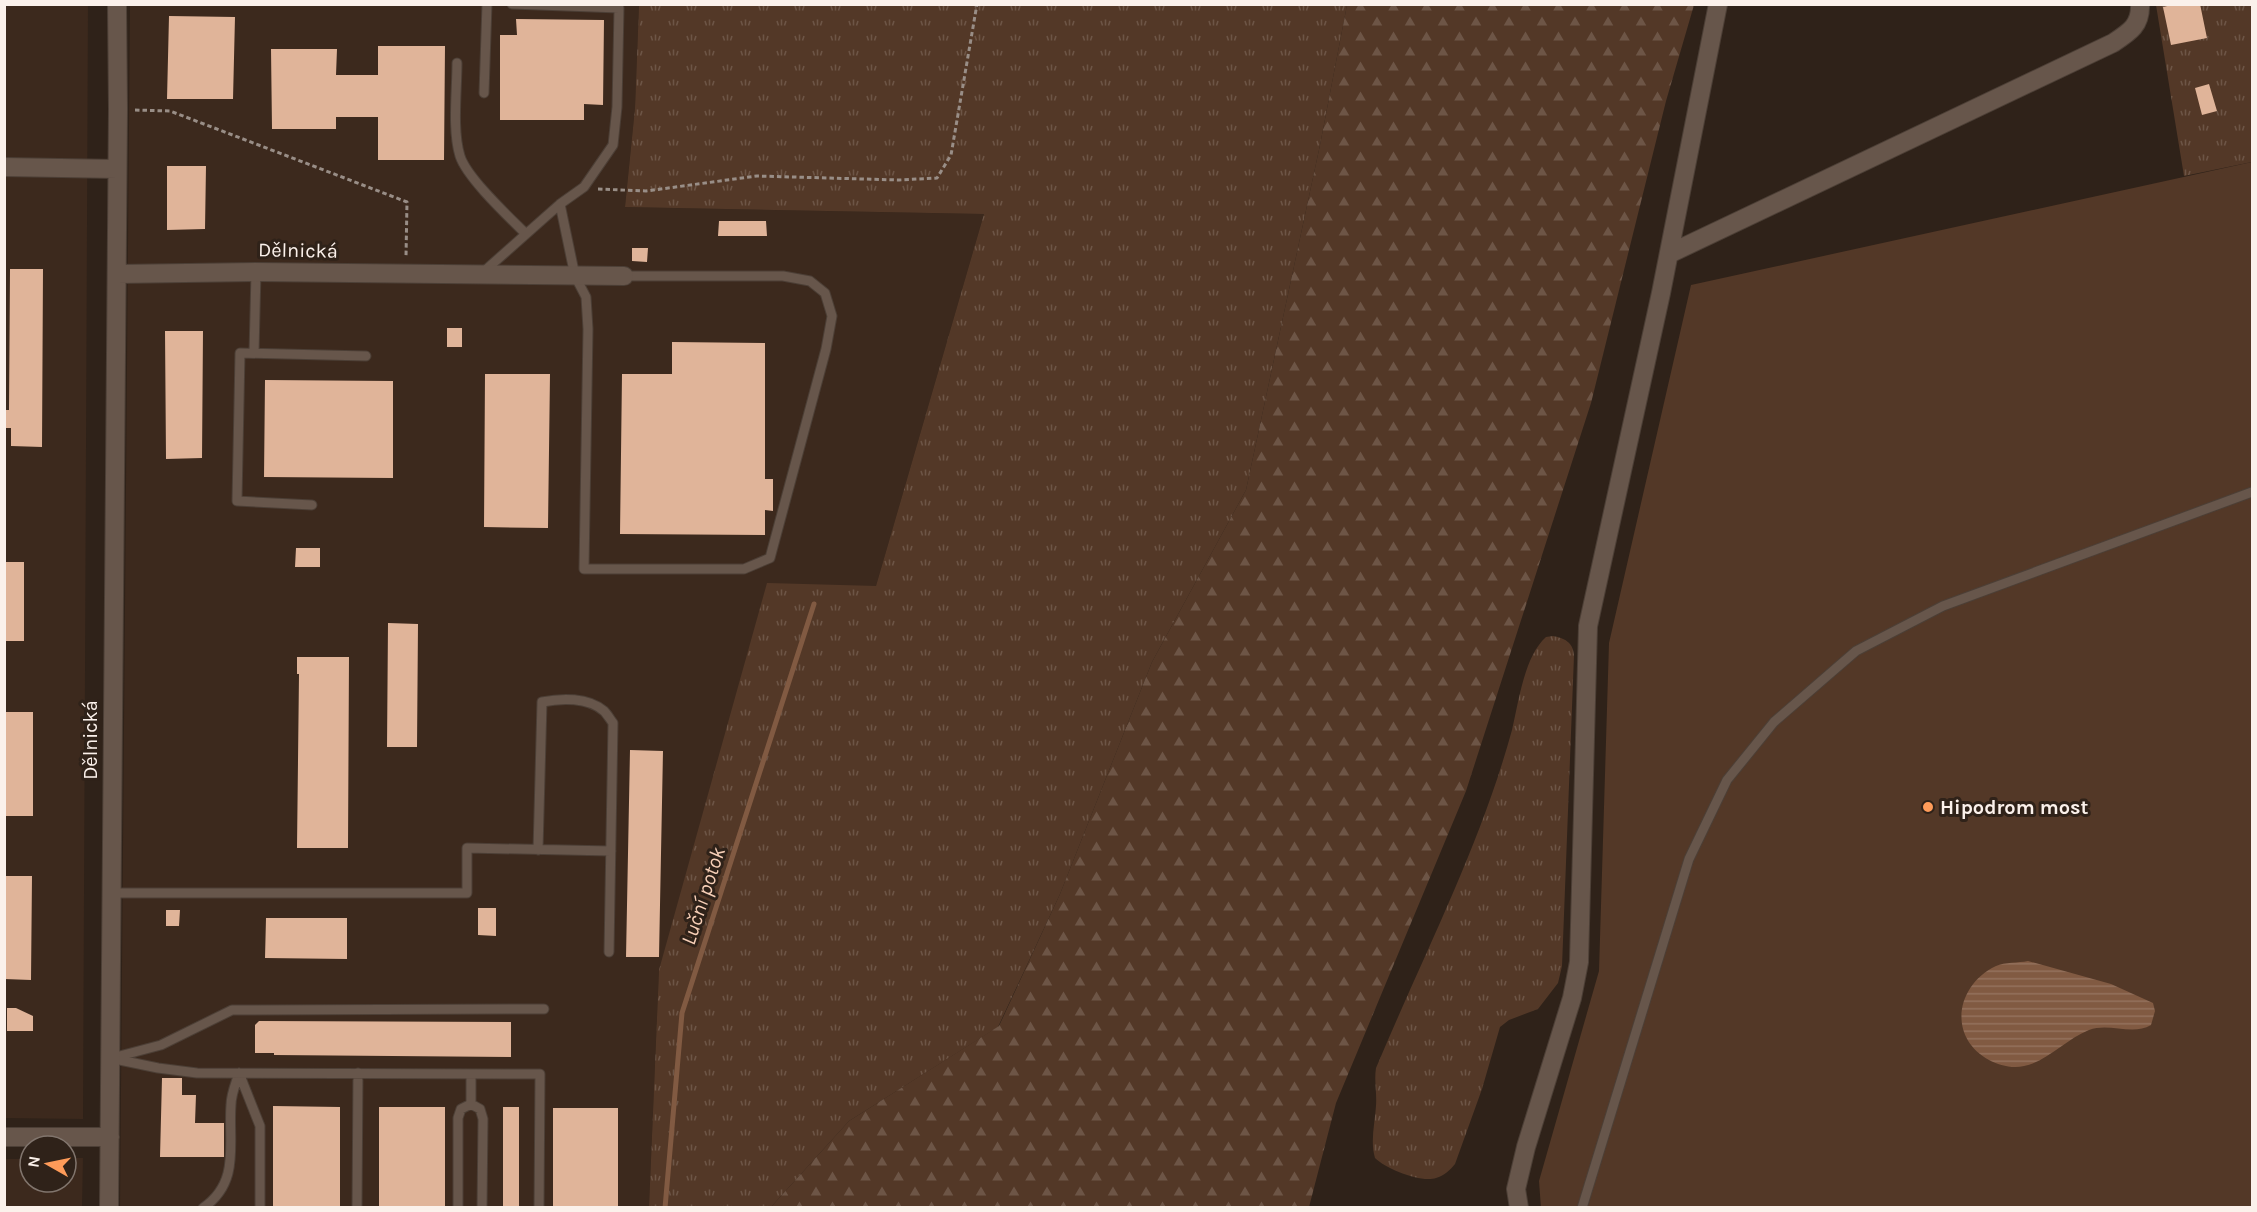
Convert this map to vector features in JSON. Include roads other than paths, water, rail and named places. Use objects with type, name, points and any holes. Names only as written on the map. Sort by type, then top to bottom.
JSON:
[{"type":"street","name":"Dělnická","points":[[109,1208],[117,4]]},
{"type":"street","points":[[1519,1208],[1516,1189],[1526,1148],[1572,998],[1579,962],[1588,626],[1669,254],[1718,4]]},
{"type":"street","points":[[1669,254],[2113,43],[2132,31],[2140,17],[2140,4]]},
{"type":"street","points":[[4,167],[117,169]]},
{"type":"street","name":"Dělnická","points":[[117,274],[256,272],[624,276]]},
{"type":"street","points":[[4,1137],[110,1137]]},
{"type":"lane","points":[[484,93],[487,4]]},
{"type":"lane","points":[[479,275],[560,204],[584,187],[613,145],[617,107],[619,9],[512,4]]},
{"type":"lane","points":[[457,63],[457,134],[461,158],[484,190],[526,234]]},
{"type":"lane","points":[[560,204],[575,276],[586,297],[588,329],[584,569],[744,569],[770,558],[826,349],[831,316],[825,293],[810,281],[783,276],[624,276]]},
{"type":"lane","points":[[254,353],[256,272]]},
{"type":"lane","points":[[312,505],[237,501],[240,353],[366,356]]},
{"type":"lane","points":[[1582,1208],[1689,859],[1727,780],[1774,722],[1856,651],[1943,606],[2253,492]]},
{"type":"lane","points":[[538,850],[542,702],[559,698],[582,701],[603,710],[613,723],[609,952]]},
{"type":"lane","points":[[112,893],[467,892],[467,848],[611,851]]},
{"type":"lane","points":[[110,1058],[161,1045],[232,1010],[544,1009]]},
{"type":"lane","points":[[110,1058],[197,1073],[540,1074],[539,1208]]},
{"type":"lane","points":[[203,1208],[220,1193],[231,1160],[231,1103],[238,1073]]},
{"type":"lane","points":[[238,1073],[260,1126],[260,1208]]},
{"type":"lane","points":[[357,1208],[358,1073]]},
{"type":"lane","points":[[471,1074],[471,1104]]},
{"type":"lane","points":[[458,1208],[458,1118],[461,1109],[471,1104]]},
{"type":"lane","points":[[471,1104],[480,1109],[483,1119],[482,1208]]},
{"type":"waterway","name":"Luční potok","points":[[665,1208],[682,1013],[814,604]]},
{"type":"place","name":"Hipodrom most","points":[[1928,807]]}]
